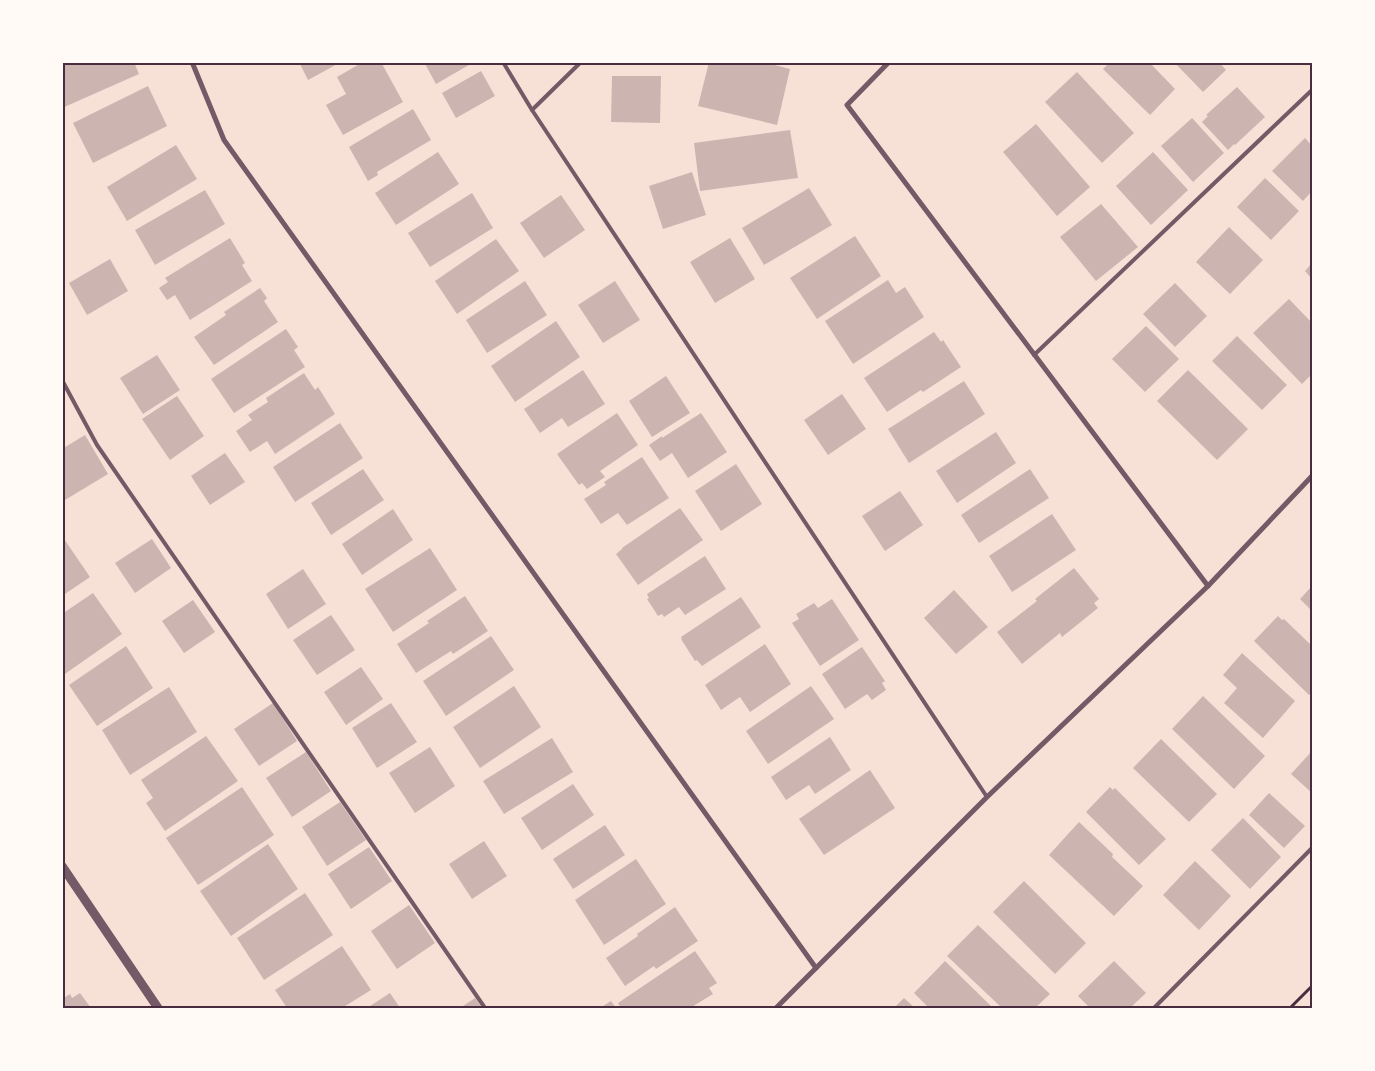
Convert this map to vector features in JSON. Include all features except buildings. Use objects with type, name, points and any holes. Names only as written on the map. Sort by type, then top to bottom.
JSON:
[{"type":"street","points":[[192,62],[224,140],[816,968]]},
{"type":"street","points":[[889,62],[847,105],[1208,586]]},
{"type":"street","points":[[776,1008],[987,797],[1208,586],[1312,476]]},
{"type":"street","points":[[62,866],[158,1008]]},
{"type":"lane","points":[[503,62],[532,110],[987,797]]},
{"type":"lane","points":[[532,110],[581,62]]},
{"type":"lane","points":[[1034,355],[1312,90]]},
{"type":"lane","points":[[62,380],[98,445],[485,1008]]},
{"type":"lane","points":[[1154,1008],[1312,848]]},
{"type":"path","points":[[1290,1008],[1312,986]]}]
